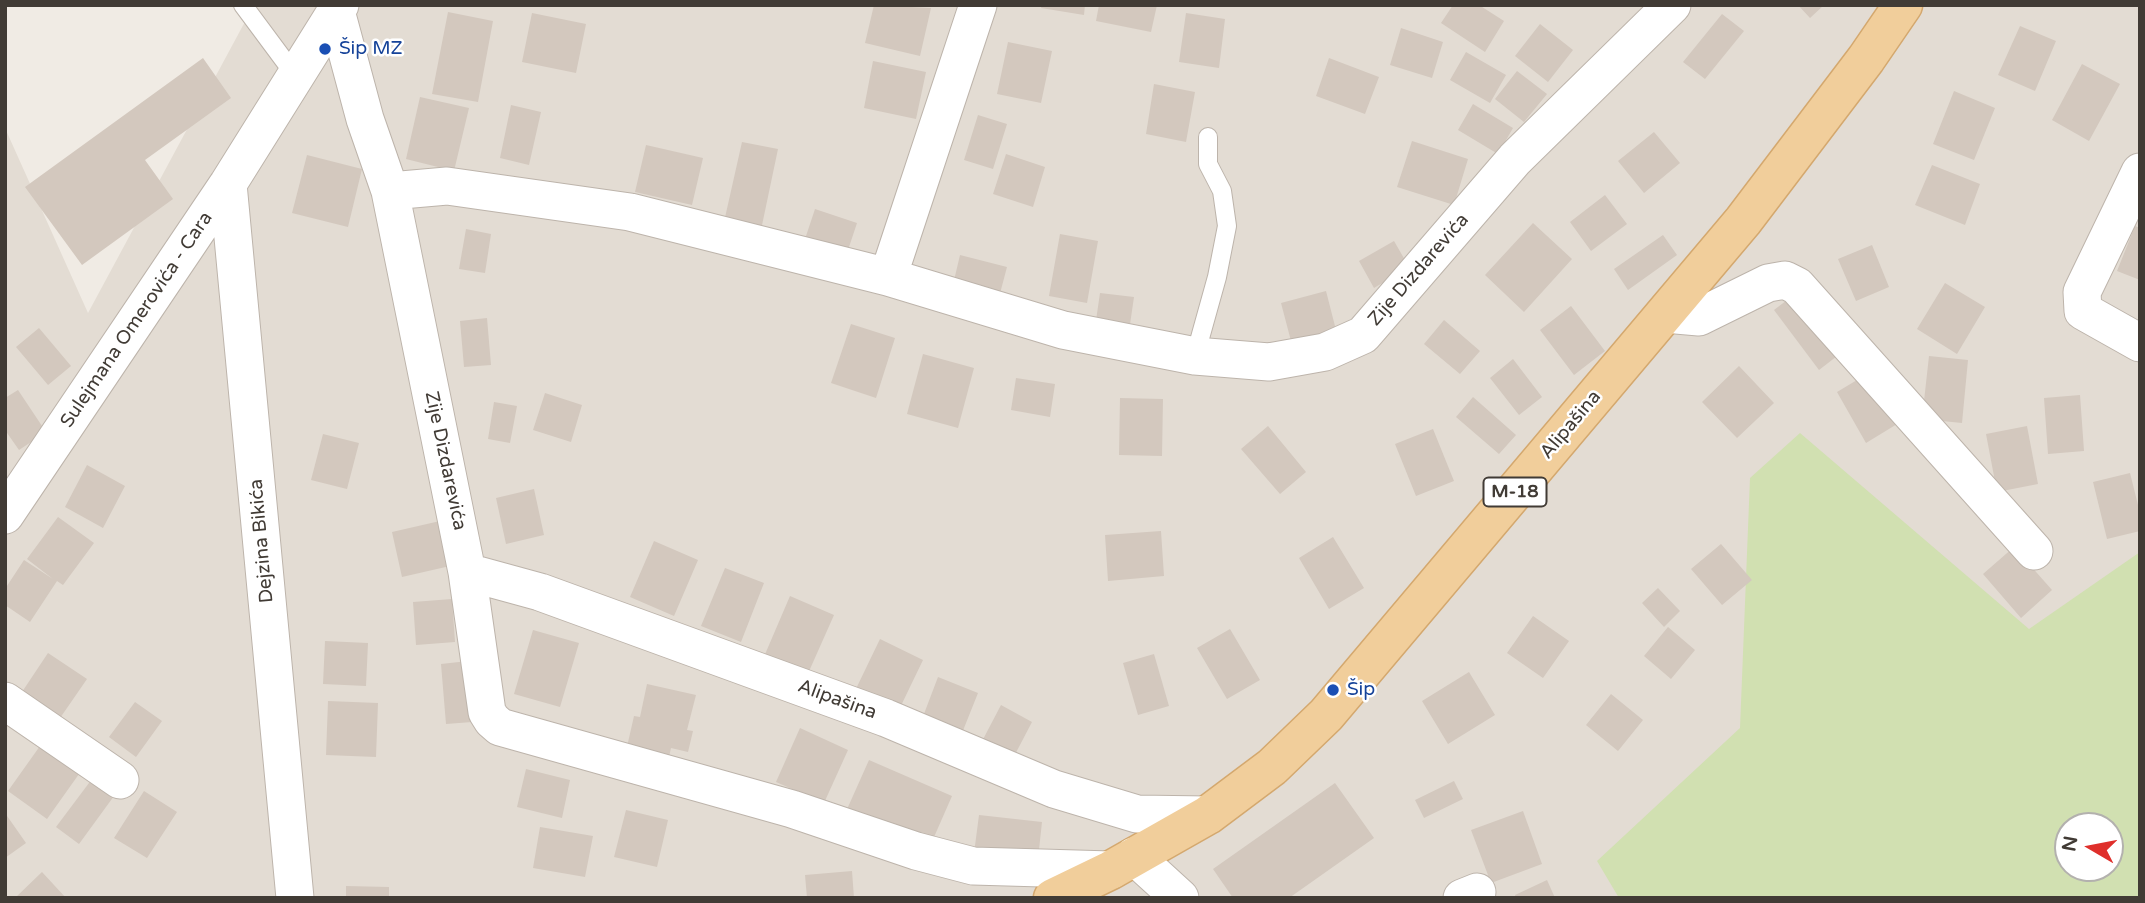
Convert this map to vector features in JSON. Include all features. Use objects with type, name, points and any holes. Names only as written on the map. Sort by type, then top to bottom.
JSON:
[{"type":"main road","name":"Alipašina","points":[[1054,898],[1208,815],[1272,767],[1326,716],[1743,221],[1866,59],[1903,5]]},
{"type":"street","points":[[888,277],[978,5]]},
{"type":"street","name":"Zije Dizdarevića","points":[[390,191],[447,186],[630,212],[888,277],[1063,330],[1195,356],[1269,362],[1325,352],[1363,335],[1515,159],[1672,5]]},
{"type":"street","points":[[295,75],[338,8]]},
{"type":"street","name":"Zije Dizdarevića","points":[[338,8],[365,119],[390,191],[467,572],[487,712],[500,727],[792,809],[916,851],[973,866],[1122,863]]},
{"type":"street","name":"Sulejmana Omerovića - Cara","points":[[9,501],[228,184],[295,75]]},
{"type":"street","points":[[2140,172],[2082,292],[2083,311],[2140,343]]},
{"type":"street","name":"Dejzina Bikića","points":[[228,184],[295,898]]},
{"type":"street","points":[[1665,314],[1699,317],[1768,283],[1785,281],[1797,286],[2034,551]]},
{"type":"street","name":"Alipašina","points":[[467,572],[540,592],[886,718],[1054,789],[1137,814],[1208,815]]},
{"type":"street","points":[[5,701],[120,780]]},
{"type":"street","points":[[1122,863],[1180,898]]},
{"type":"lane","points":[[243,5],[295,75]]},
{"type":"lane","points":[[1195,356],[1217,277],[1227,226],[1222,191],[1208,164],[1208,137]]},
{"type":"shaded area","points":[[254,5],[2140,5],[2140,898],[5,898],[5,128],[88,313]]},
{"type":"green space","points":[[1800,433],[2029,629],[2140,552],[2140,898],[1619,898],[1597,861],[1740,728],[1750,478]]},
{"type":"building","points":[[874,5],[931,8],[920,56],[865,43]]},
{"type":"building","points":[[1042,5],[1085,5],[1084,15],[1041,8]]},
{"type":"building","points":[[1099,5],[1157,5],[1151,32],[1096,21]]},
{"type":"building","points":[[1453,5],[1479,5],[1504,21],[1485,52],[1441,23]]},
{"type":"building","points":[[1798,5],[1824,5],[1810,18]]},
{"type":"building","points":[[448,12],[493,21],[478,102],[432,94]]},
{"type":"building","points":[[532,13],[586,24],[576,73],[522,62]]},
{"type":"building","points":[[1186,13],[1225,19],[1219,68],[1179,62]]},
{"type":"building","points":[[1722,14],[1744,31],[1705,79],[1683,62]]},
{"type":"building","points":[[1540,24],[1573,50],[1548,82],[1515,56]]},
{"type":"building","points":[[2020,26],[2056,41],[2035,91],[1998,75]]},
{"type":"building","points":[[1401,28],[1443,42],[1432,78],[1390,65]]},
{"type":"building","points":[[1008,42],[1052,51],[1041,103],[997,94]]},
{"type":"building","points":[[1466,52],[1506,75],[1490,103],[1450,80]]},
{"type":"building","points":[[203,58],[231,98],[145,160],[173,199],[82,265],[25,187]]},
{"type":"building","points":[[1329,58],[1379,77],[1365,114],[1316,96]]},
{"type":"building","points":[[873,61],[926,72],[916,119],[864,108]]},
{"type":"building","points":[[2082,64],[2120,84],[2089,141],[2052,120]]},
{"type":"building","points":[[1517,71],[1547,94],[1524,122],[1495,99]]},
{"type":"building","points":[[1154,84],[1195,92],[1186,142],[1146,134]]},
{"type":"building","points":[[1954,91],[1995,108],[1974,160],[1933,144]]},
{"type":"building","points":[[420,97],[469,108],[454,171],[406,159]]},
{"type":"building","points":[[1473,104],[1513,128],[1498,154],[1458,130]]},
{"type":"building","points":[[511,105],[541,112],[529,165],[500,158]]},
{"type":"building","points":[[978,115],[1007,124],[993,169],[964,160]]},
{"type":"building","points":[[1654,132],[1680,163],[1644,193],[1618,161]]},
{"type":"building","points":[[1412,141],[1468,159],[1454,205],[1397,187]]},
{"type":"building","points":[[742,142],[778,149],[761,230],[724,222]]},
{"type":"building","points":[[646,145],[703,158],[692,205],[635,192]]},
{"type":"building","points":[[1006,154],[1045,167],[1033,207],[993,194]]},
{"type":"building","points":[[307,155],[362,169],[348,227],[292,213]]},
{"type":"building","points":[[1932,165],[1980,184],[1965,225],[1915,205]]},
{"type":"building","points":[[1605,195],[1627,224],[1591,251],[1570,222]]},
{"type":"building","points":[[815,209],[857,223],[844,262],[802,248]]},
{"type":"building","points":[[1533,223],[1572,259],[1524,312],[1485,275]]},
{"type":"building","points":[[2135,226],[2140,228],[2140,280],[2117,271]]},
{"type":"building","points":[[466,229],[491,234],[485,273],[459,269]]},
{"type":"building","points":[[1060,234],[1098,241],[1087,303],[1049,296]]},
{"type":"building","points":[[1663,235],[1677,255],[1628,290],[1614,269]]},
{"type":"building","points":[[1394,241],[1409,267],[1374,288],[1359,261]]},
{"type":"building","points":[[1872,245],[1889,287],[1856,301],[1838,259]]},
{"type":"building","points":[[960,255],[1007,267],[998,301],[952,289]]},
{"type":"building","points":[[1945,283],[1985,307],[1957,354],[1917,329]]},
{"type":"building","points":[[1326,291],[1336,330],[1291,341],[1281,303]]},
{"type":"building","points":[[1100,293],[1134,297],[1128,338],[1094,334]]},
{"type":"building","points":[[1795,294],[1841,353],[1819,370],[1774,310]]},
{"type":"building","points":[[1571,306],[1605,351],[1574,375],[1540,330]]},
{"type":"building","points":[[487,318],[491,365],[464,367],[460,321]]},
{"type":"building","points":[[1444,320],[1480,351],[1460,374],[1424,344]]},
{"type":"building","points":[[851,324],[895,338],[876,398],[831,383]]},
{"type":"building","points":[[39,328],[71,366],[48,385],[16,347]]},
{"type":"building","points":[[923,354],[974,368],[958,428],[907,414]]},
{"type":"building","points":[[1929,356],[1968,360],[1962,423],[1922,419]]},
{"type":"building","points":[[1513,359],[1542,397],[1519,415],[1490,378]]},
{"type":"building","points":[[1739,366],[1774,403],[1737,438],[1702,402]]},
{"type":"building","points":[[1872,371],[1902,421],[1866,443],[1837,392]]},
{"type":"building","points":[[1016,378],[1055,384],[1050,417],[1011,410]]},
{"type":"building","points":[[18,390],[46,432],[19,450],[5,430],[5,398]]},
{"type":"building","points":[[545,393],[582,405],[571,442],[533,430]]},
{"type":"building","points":[[2080,395],[2084,451],[2048,454],[2044,398]]},
{"type":"building","points":[[1473,397],[1516,435],[1499,454],[1456,417]]},
{"type":"building","points":[[1120,398],[1163,399],[1162,456],[1119,455]]},
{"type":"building","points":[[494,402],[517,406],[510,443],[488,439]]},
{"type":"building","points":[[1268,426],[1306,472],[1280,494],[1241,449]]},
{"type":"building","points":[[2027,426],[2038,484],[1997,492],[1986,434]]},
{"type":"building","points":[[1433,429],[1454,481],[1416,496],[1395,444]]},
{"type":"building","points":[[323,434],[359,443],[347,489],[311,480]]},
{"type":"building","points":[[87,465],[125,486],[103,528],[65,507]]},
{"type":"building","points":[[2130,473],[2140,513],[2140,531],[2107,539],[2093,482]]},
{"type":"building","points":[[534,489],[544,535],[506,544],[496,498]]},
{"type":"building","points":[[58,517],[94,543],[63,585],[57,581],[30,622],[5,605],[5,589],[24,560],[53,579],[27,559]]},
{"type":"building","points":[[440,521],[450,566],[402,577],[392,532]]},
{"type":"building","points":[[1161,531],[1164,576],[1108,581],[1105,535]]},
{"type":"building","points":[[1333,537],[1364,588],[1329,609],[1299,558]]},
{"type":"building","points":[[654,541],[698,560],[674,616],[630,597]]},
{"type":"building","points":[[1721,544],[1752,580],[1722,605],[1691,569]]},
{"type":"building","points":[[2014,547],[2052,590],[2021,618],[1983,574]]},
{"type":"building","points":[[725,568],[764,583],[741,642],[701,626]]},
{"type":"building","points":[[1658,588],[1680,611],[1664,627],[1642,603]]},
{"type":"building","points":[[790,596],[834,615],[806,678],[763,659]]},
{"type":"building","points":[[452,599],[455,642],[416,645],[413,602]]},
{"type":"building","points":[[1533,616],[1569,641],[1543,678],[1507,653]]},
{"type":"building","points":[[1668,627],[1695,650],[1671,679],[1644,656]]},
{"type":"building","points":[[1230,629],[1260,680],[1227,699],[1197,648]]},
{"type":"building","points":[[533,630],[579,643],[560,707],[514,694]]},
{"type":"building","points":[[880,639],[923,660],[896,716],[853,695]]},
{"type":"building","points":[[325,641],[368,643],[366,686],[323,684]]},
{"type":"building","points":[[48,653],[87,679],[58,721],[20,695]]},
{"type":"building","points":[[1154,654],[1169,706],[1138,715],[1123,663]]},
{"type":"building","points":[[468,661],[472,722],[446,724],[441,664]]},
{"type":"building","points":[[1469,672],[1495,715],[1448,744],[1422,701]]},
{"type":"building","points":[[938,677],[978,693],[958,743],[919,727]]},
{"type":"building","points":[[647,684],[696,695],[687,730],[693,731],[688,752],[671,748],[666,770],[624,760],[634,716],[640,717]]},
{"type":"building","points":[[1611,694],[1643,720],[1618,751],[1586,725]]},
{"type":"building","points":[[328,701],[378,703],[376,757],[326,755]]},
{"type":"building","points":[[135,702],[162,721],[136,757],[109,737]]},
{"type":"building","points":[[1001,705],[1032,722],[1010,764],[979,747]]},
{"type":"building","points":[[800,728],[848,750],[824,803],[776,782]]},
{"type":"building","points":[[40,746],[79,774],[47,819],[8,791]]},
{"type":"building","points":[[869,760],[952,796],[927,853],[844,816]]},
{"type":"building","points":[[526,769],[570,780],[562,818],[517,807]]},
{"type":"building","points":[[92,779],[114,796],[79,844],[56,827]]},
{"type":"building","points":[[1454,781],[1463,799],[1424,818],[1415,800]]},
{"type":"building","points":[[1335,783],[1374,838],[1289,898],[1233,898],[1213,869]]},
{"type":"building","points":[[144,791],[177,812],[147,858],[114,838]]},
{"type":"building","points":[[626,810],[668,820],[657,867],[614,857]]},
{"type":"building","points":[[1523,811],[1542,864],[1491,883],[1471,830]]},
{"type":"building","points":[[5,813],[26,843],[5,858]]},
{"type":"building","points":[[979,815],[1042,822],[1037,868],[973,861]]},
{"type":"building","points":[[540,827],[593,836],[585,877],[533,868]]},
{"type":"building","points":[[852,871],[854,898],[807,898],[805,875]]},
{"type":"building","points":[[42,872],[66,898],[15,898]]},
{"type":"building","points":[[1547,880],[1555,898],[1516,898],[1515,895]]},
{"type":"building","points":[[346,886],[389,887],[389,898],[346,898]]},
{"type":"place","name":"Šip MZ","points":[[325,49]]},
{"type":"place","name":"Šip","points":[[1333,690]]}]
